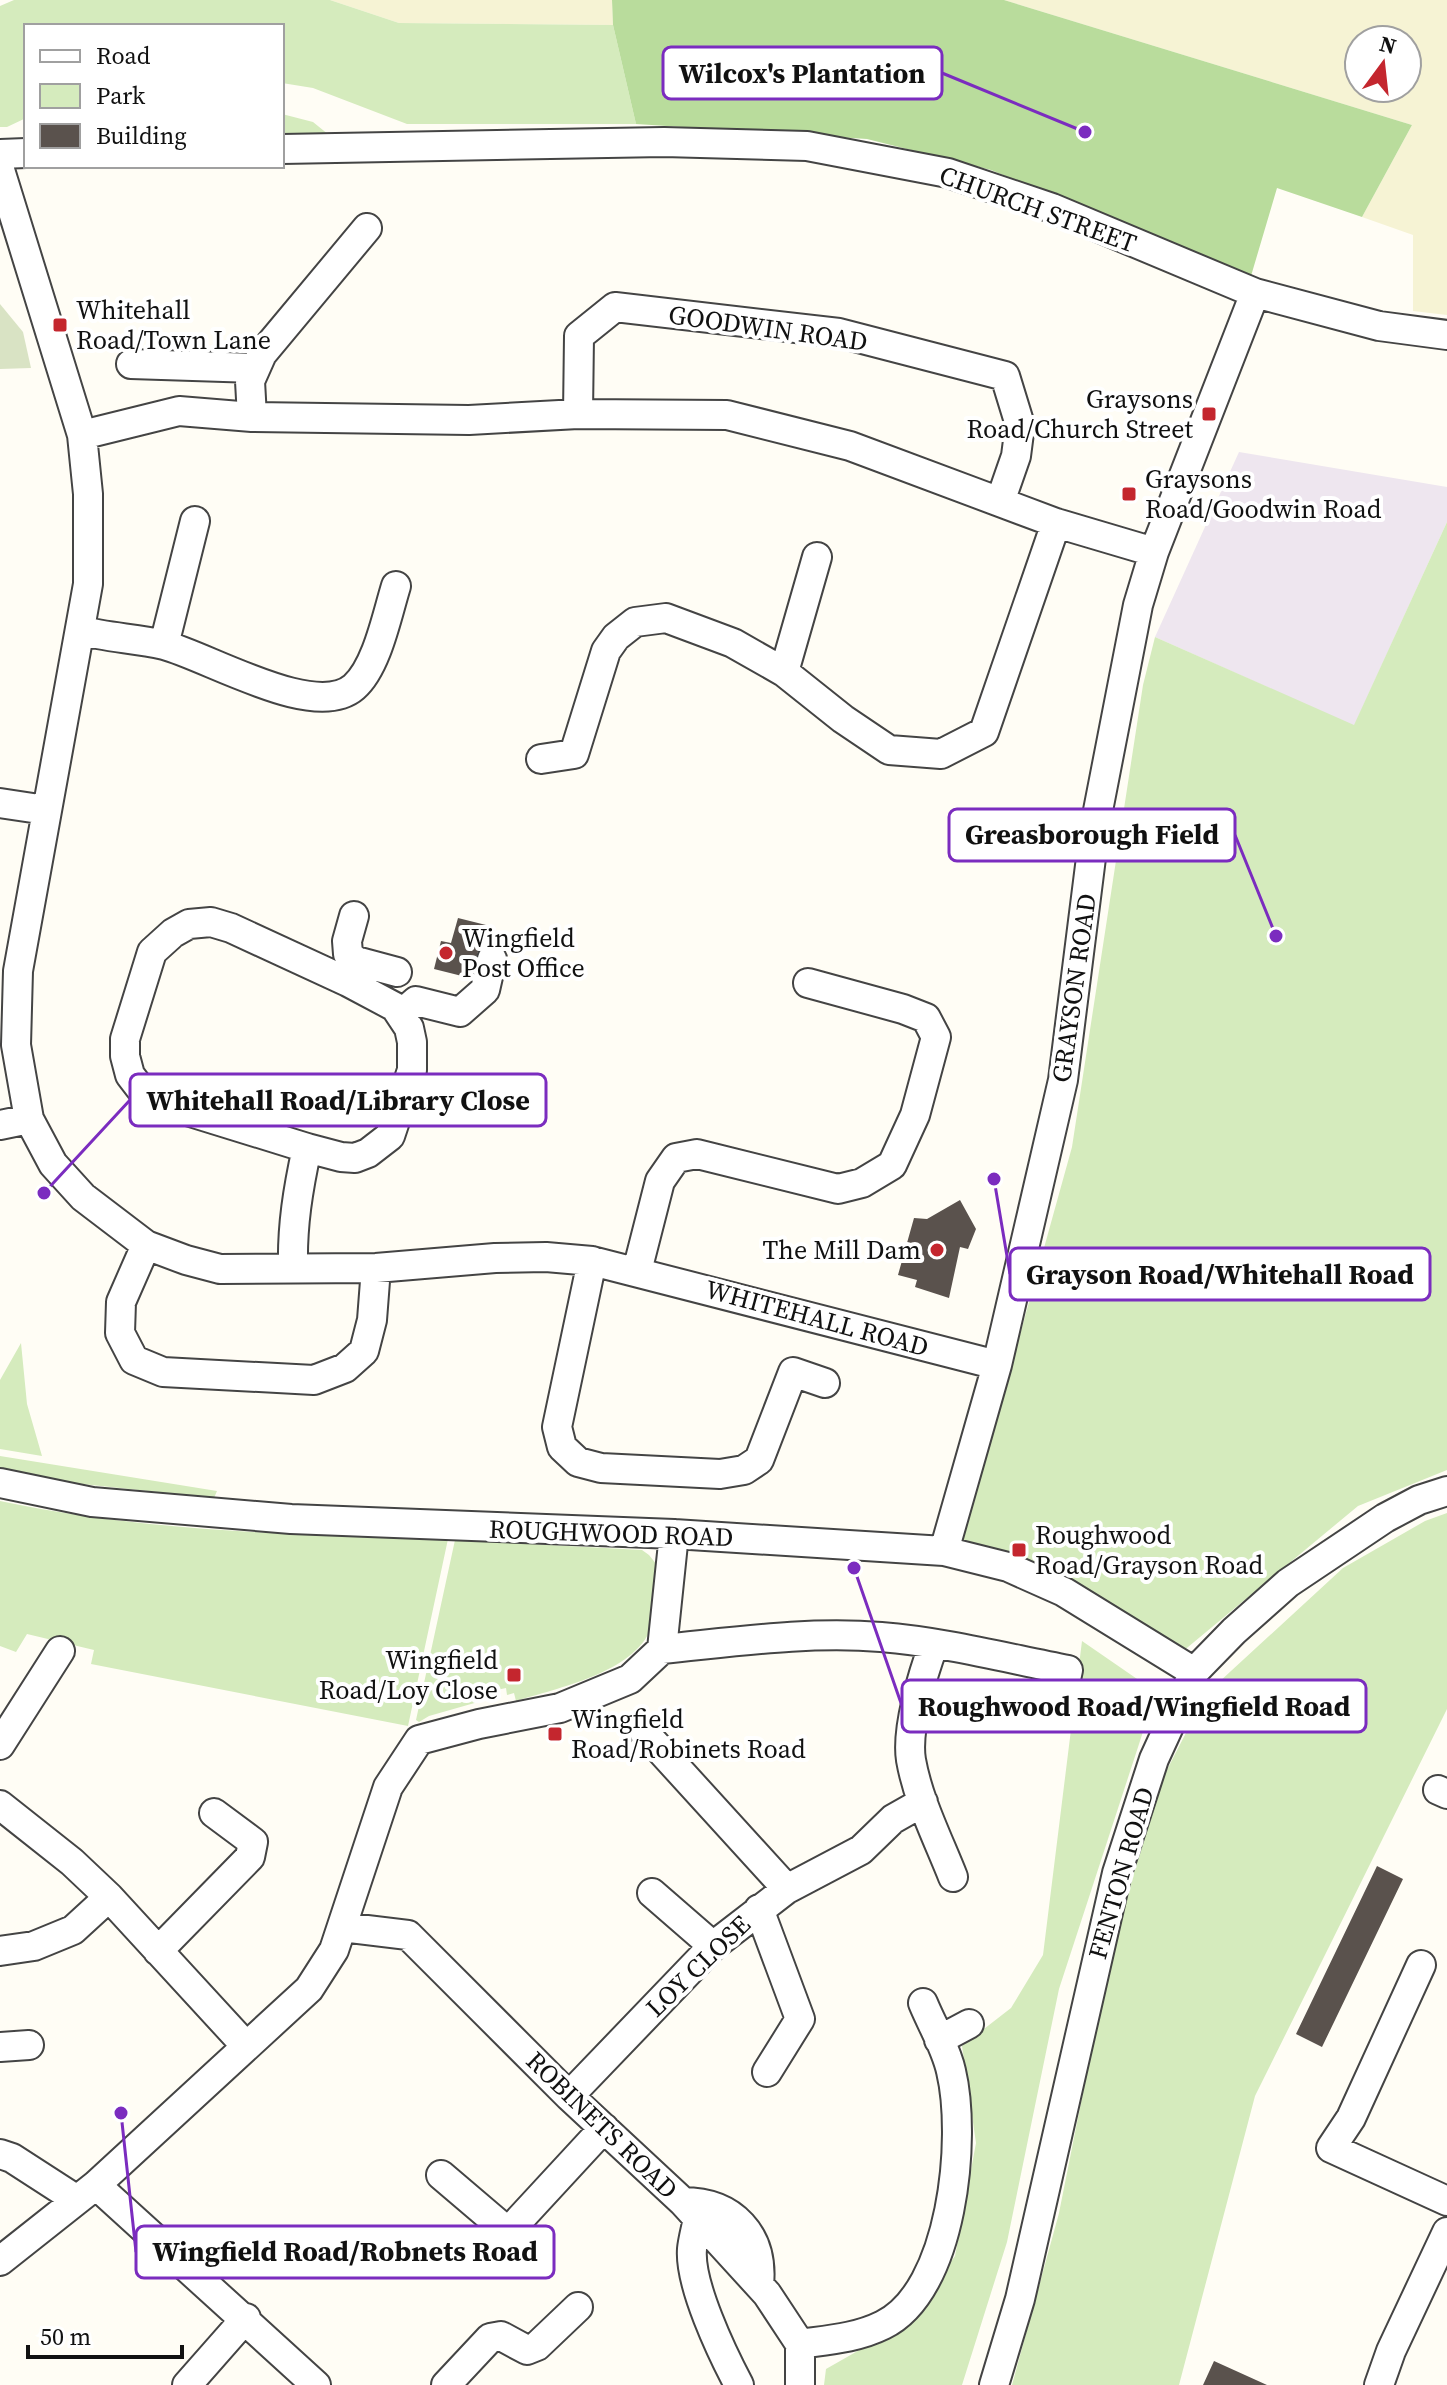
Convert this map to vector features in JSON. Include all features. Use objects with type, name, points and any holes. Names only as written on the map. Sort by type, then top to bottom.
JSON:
[{"type":"street","name":"CHURCH STREET","points":[[284,149],[664,142],[807,146],[948,173],[1052,208],[1255,293],[1379,326],[1447,335]]},
{"type":"street","points":[[0,154],[24,153]]},
{"type":"street","name":"WHITEHALL ROAD","points":[[0,170],[82,435],[88,494],[88,584],[18,971],[16,1045],[29,1119],[53,1164],[83,1197],[146,1245],[220,1269],[376,1268],[495,1258],[546,1257],[592,1261],[997,1365]]},
{"type":"street","points":[[252,417],[250,381],[262,354],[367,228]]},
{"type":"street","name":"GRAYSON ROAD","points":[[944,1551],[997,1365],[1063,1080],[1095,826],[1138,605],[1154,552],[1255,293]]},
{"type":"street","name":"GOODWIN ROAD","points":[[578,414],[579,336],[615,307],[839,333],[1005,376],[1020,425],[1016,456],[1000,502]]},
{"type":"street","points":[[131,364],[255,368]]},
{"type":"street","points":[[82,435],[179,411],[252,417],[469,420],[578,414],[727,415],[850,446],[1056,523],[1154,552]]},
{"type":"street","points":[[164,645],[195,521]]},
{"type":"street","points":[[541,759],[574,754],[606,651],[616,637],[635,622],[666,618],[733,643],[784,672],[843,719],[889,750],[941,754],[984,732],[1056,523]]},
{"type":"street","points":[[784,672],[817,557]]},
{"type":"street","points":[[80,630],[164,645],[303,697],[332,698],[354,688],[369,667],[396,586]]},
{"type":"street","points":[[0,803],[46,810]]},
{"type":"street","points":[[352,972],[347,941],[354,916]]},
{"type":"street","points":[[211,922],[352,972],[401,1014],[409,1028],[413,1058],[390,1136],[382,1145],[355,1158],[307,1148],[155,1101],[130,1075],[125,1056],[125,1039],[152,952],[173,933],[189,924],[211,922]]},
{"type":"street","points":[[401,1014],[416,1001],[460,1012],[485,990],[492,959]]},
{"type":"street","points":[[352,972],[397,972]]},
{"type":"street","points":[[637,1271],[660,1181],[676,1158],[697,1154],[838,1189],[862,1183],[892,1165],[915,1115],[936,1037],[926,1018],[808,983]]},
{"type":"street","points":[[0,1125],[29,1119]]},
{"type":"street","points":[[293,1267],[295,1203],[307,1148]]},
{"type":"street","points":[[146,1245],[121,1302],[120,1333],[134,1360],[163,1372],[314,1380],[345,1368],[364,1351],[372,1320],[376,1268]]},
{"type":"street","points":[[592,1261],[557,1427],[562,1447],[578,1462],[601,1468],[720,1474],[744,1470],[759,1460],[793,1372],[825,1383]]},
{"type":"street","name":"ROUGHWOOD ROAD","points":[[0,1483],[92,1502],[291,1519],[674,1534],[944,1551],[1008,1567],[1064,1592],[1194,1672]]},
{"type":"street","name":"FENTON ROAD","points":[[994,2385],[1020,2299],[1117,1873],[1154,1759],[1194,1672],[1288,1583],[1385,1518],[1419,1500],[1447,1491]]},
{"type":"street","points":[[662,1649],[674,1534]]},
{"type":"street","points":[[0,2261],[87,2192],[309,1989],[334,1950],[388,1787],[419,1740],[560,1708],[630,1679],[662,1649],[773,1638],[880,1637],[934,1644],[1068,1670],[1065,1684]]},
{"type":"street","points":[[934,1644],[919,1682],[910,1757],[923,1802],[953,1877]]},
{"type":"street","points":[[0,1745],[60,1651]]},
{"type":"street","points":[[644,1732],[787,1889]]},
{"type":"street","name":"LOY CLOSE","points":[[569,2096],[713,1946],[787,1889],[861,1850],[893,1819],[923,1802]]},
{"type":"street","points":[[0,1805],[72,1862],[109,1897],[246,2046]]},
{"type":"street","points":[[158,1951],[250,1857],[253,1842],[214,1813]]},
{"type":"street","points":[[652,1893],[713,1946]]},
{"type":"street","points":[[0,1951],[34,1946],[73,1930],[109,1897]]},
{"type":"street","points":[[759,1909],[800,2019],[767,2072]]},
{"type":"street","name":"ROBINETS ROAD","points":[[342,1927],[408,1935],[569,2096],[691,2210]]},
{"type":"street","points":[[1421,1965],[1351,2118],[1331,2148],[1447,2201]]},
{"type":"street","points":[[800,2344],[853,2336],[886,2324],[909,2303],[932,2267],[948,2222],[955,2177],[958,2115],[951,2070],[923,2003]]},
{"type":"street","points":[[939,2040],[969,2024]]},
{"type":"street","points":[[0,2047],[29,2045]]},
{"type":"street","points":[[441,2175],[508,2232],[604,2128]]},
{"type":"street","points":[[0,2154],[87,2192],[246,2318],[316,2385]]},
{"type":"street","points":[[739,2385],[721,2351],[702,2299],[692,2252],[691,2210],[703,2202],[721,2209],[743,2227],[758,2251],[761,2267],[759,2285],[800,2344],[800,2385]]},
{"type":"street","points":[[1379,2385],[1391,2351],[1447,2232]]},
{"type":"street","points":[[446,2385],[490,2338],[501,2336],[527,2350],[537,2346],[578,2307]]},
{"type":"street","points":[[187,2385],[246,2318]]},
{"type":"shaded area","points":[[330,0],[612,0],[613,25],[399,23]]},
{"type":"shaded area","points":[[1004,0],[1447,0],[1447,315],[1413,311],[1413,235],[1362,217],[1412,125],[1343,104],[1423,104],[1423,24],[1343,24],[1343,104]]},
{"type":"shaded area","points":[[1239,452],[1447,487],[1447,522],[1354,726],[1155,637]]},
{"type":"green space","points":[[14,0],[330,0],[399,23],[613,25],[636,124],[407,124],[313,88],[284,83],[284,24],[24,24],[24,119],[0,127],[0,6]]},
{"type":"green space","points":[[612,0],[1004,0],[1412,125],[1362,217],[1277,188],[1251,276],[991,170],[867,139],[636,124],[613,25]]},
{"type":"green space","points":[[284,115],[313,122],[334,139],[284,139]]},
{"type":"green space","points":[[0,304],[23,332],[31,368],[0,369]]},
{"type":"green space","points":[[1447,522],[1447,1470],[1358,1506],[1182,1652],[1048,1574],[963,1540],[1072,1147],[1143,685],[1155,637],[1354,725]]},
{"type":"green space","points":[[21,1343],[27,1404],[42,1456],[0,1449],[0,1380]]},
{"type":"green space","points":[[0,1456],[217,1491],[214,1498],[63,1482],[0,1471]]},
{"type":"green space","points":[[0,1501],[167,1526],[448,1539],[408,1726],[91,1664],[94,1650],[27,1634],[16,1652],[0,1646]]},
{"type":"green space","points":[[1447,1513],[1447,1709],[1255,2096],[1179,2385],[1012,2385],[1059,2213],[1121,1902],[1154,1795],[1206,1694],[1343,1568],[1425,1521]]},
{"type":"green space","points":[[455,1540],[642,1550],[657,1565],[651,1628],[642,1644],[628,1657],[592,1676],[516,1701],[514,1693],[507,1695],[506,1688],[492,1691],[492,1698],[429,1716],[419,1722],[416,1720]]},
{"type":"green space","points":[[1082,1641],[1156,1692],[1059,1989],[1007,2242],[962,2385],[824,2385],[826,2369],[905,2324],[955,2256],[976,2143],[962,2046],[1011,2008],[1043,1955]]},
{"type":"building","points":[[458,918],[486,925],[470,978],[434,969],[441,941],[451,943]]},
{"type":"building","points":[[960,1200],[976,1229],[968,1249],[960,1247],[949,1298],[915,1287],[917,1280],[898,1275],[914,1218],[927,1219]]},
{"type":"building","points":[[1377,1866],[1403,1879],[1322,2047],[1296,2034]]},
{"type":"building","points":[[1214,2361],[1267,2385],[1203,2385]]},
{"type":"place","name":"Wilcox's Plantation","points":[[1085,132]]},
{"type":"place","name":"Whitehall Road/Town Lane","points":[[60,325]]},
{"type":"place","name":"Graysons Road/Church Street","points":[[1209,414]]},
{"type":"place","name":"Graysons Road/Goodwin Road","points":[[1129,494]]},
{"type":"place","name":"Greasborough Field","points":[[1276,936]]},
{"type":"place","name":"Wingfield Post Office","points":[[446,953]]},
{"type":"place","name":"Grayson Road/Whitehall Road","points":[[994,1179]]},
{"type":"place","name":"Whitehall Road/Library Close","points":[[44,1193]]},
{"type":"place","name":"The Mill Dam","points":[[937,1250]]},
{"type":"place","name":"Roughwood Road/Grayson Road","points":[[1019,1550]]},
{"type":"place","name":"Roughwood Road/Wingfield Road","points":[[854,1568]]},
{"type":"place","name":"Wingfield Road/Loy Close","points":[[514,1675]]},
{"type":"place","name":"Wingfield Road/Robinets Road","points":[[555,1734]]},
{"type":"place","name":"Wingfield Road/Robnets Road","points":[[121,2113]]}]
